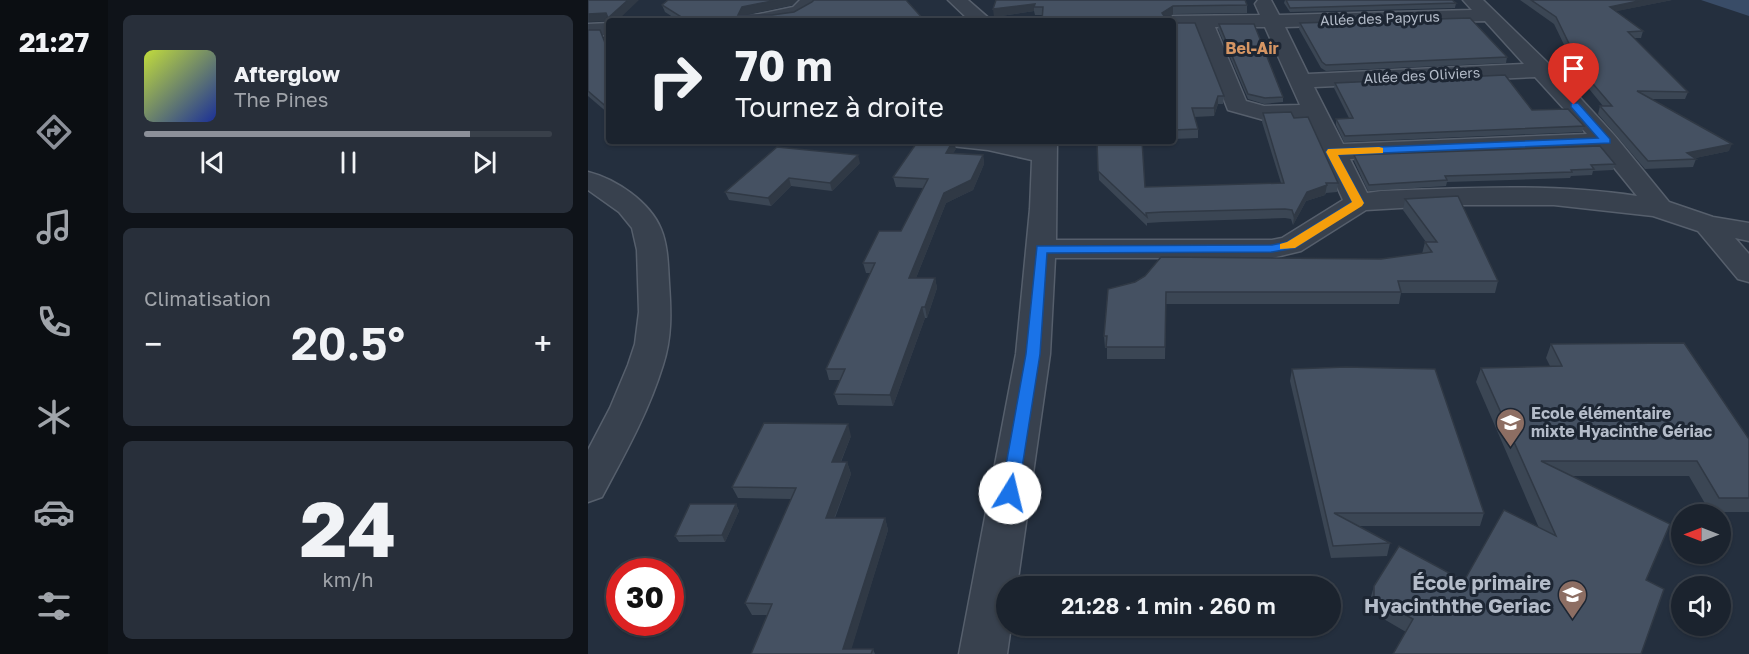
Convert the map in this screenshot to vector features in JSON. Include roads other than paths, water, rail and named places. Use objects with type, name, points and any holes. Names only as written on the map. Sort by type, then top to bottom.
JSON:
[{"type":"street","points":[[766,18],[800,11],[811,0]]},
{"type":"street","points":[[957,0],[978,18]]},
{"type":"street","points":[[1475,4],[1542,70],[1606,141],[1658,208]]},
{"type":"street","name":"Allée des Papyrus","points":[[1176,22],[1203,21],[1266,10],[1475,4]]},
{"type":"street","points":[[1266,10],[1302,81],[1332,152],[1358,203]]},
{"type":"street","points":[[1203,21],[1236,105],[1258,112],[1314,111]]},
{"type":"street","points":[[588,30],[606,29]]},
{"type":"street","name":"Allée des Oliviers","points":[[1302,81],[1542,70]]},
{"type":"street","points":[[1332,152],[1606,141]]},
{"type":"street","points":[[983,654],[1033,354],[1042,249],[1045,148],[999,144]]},
{"type":"street","points":[[588,180],[603,186],[642,218],[652,261],[655,324],[650,351],[616,436],[588,486]]},
{"type":"street","points":[[1042,249],[1272,249],[1290,245],[1358,203],[1381,199],[1569,196],[1612,199],[1658,208],[1708,225],[1749,232]]},
{"type":"street","points":[[1708,225],[1749,273]]},
{"type":"water","points":[[1701,0],[1749,0],[1749,16]]},
{"type":"place","name":"Ecole élémentaire mixte Hyacinthe Gériac","points":[[1510,448]]},
{"type":"place","name":"École primaire Hyacinththe Geriac","points":[[1572,620]]},
{"type":"district","name":"Bel-Air","points":[[1252,48]]}]
